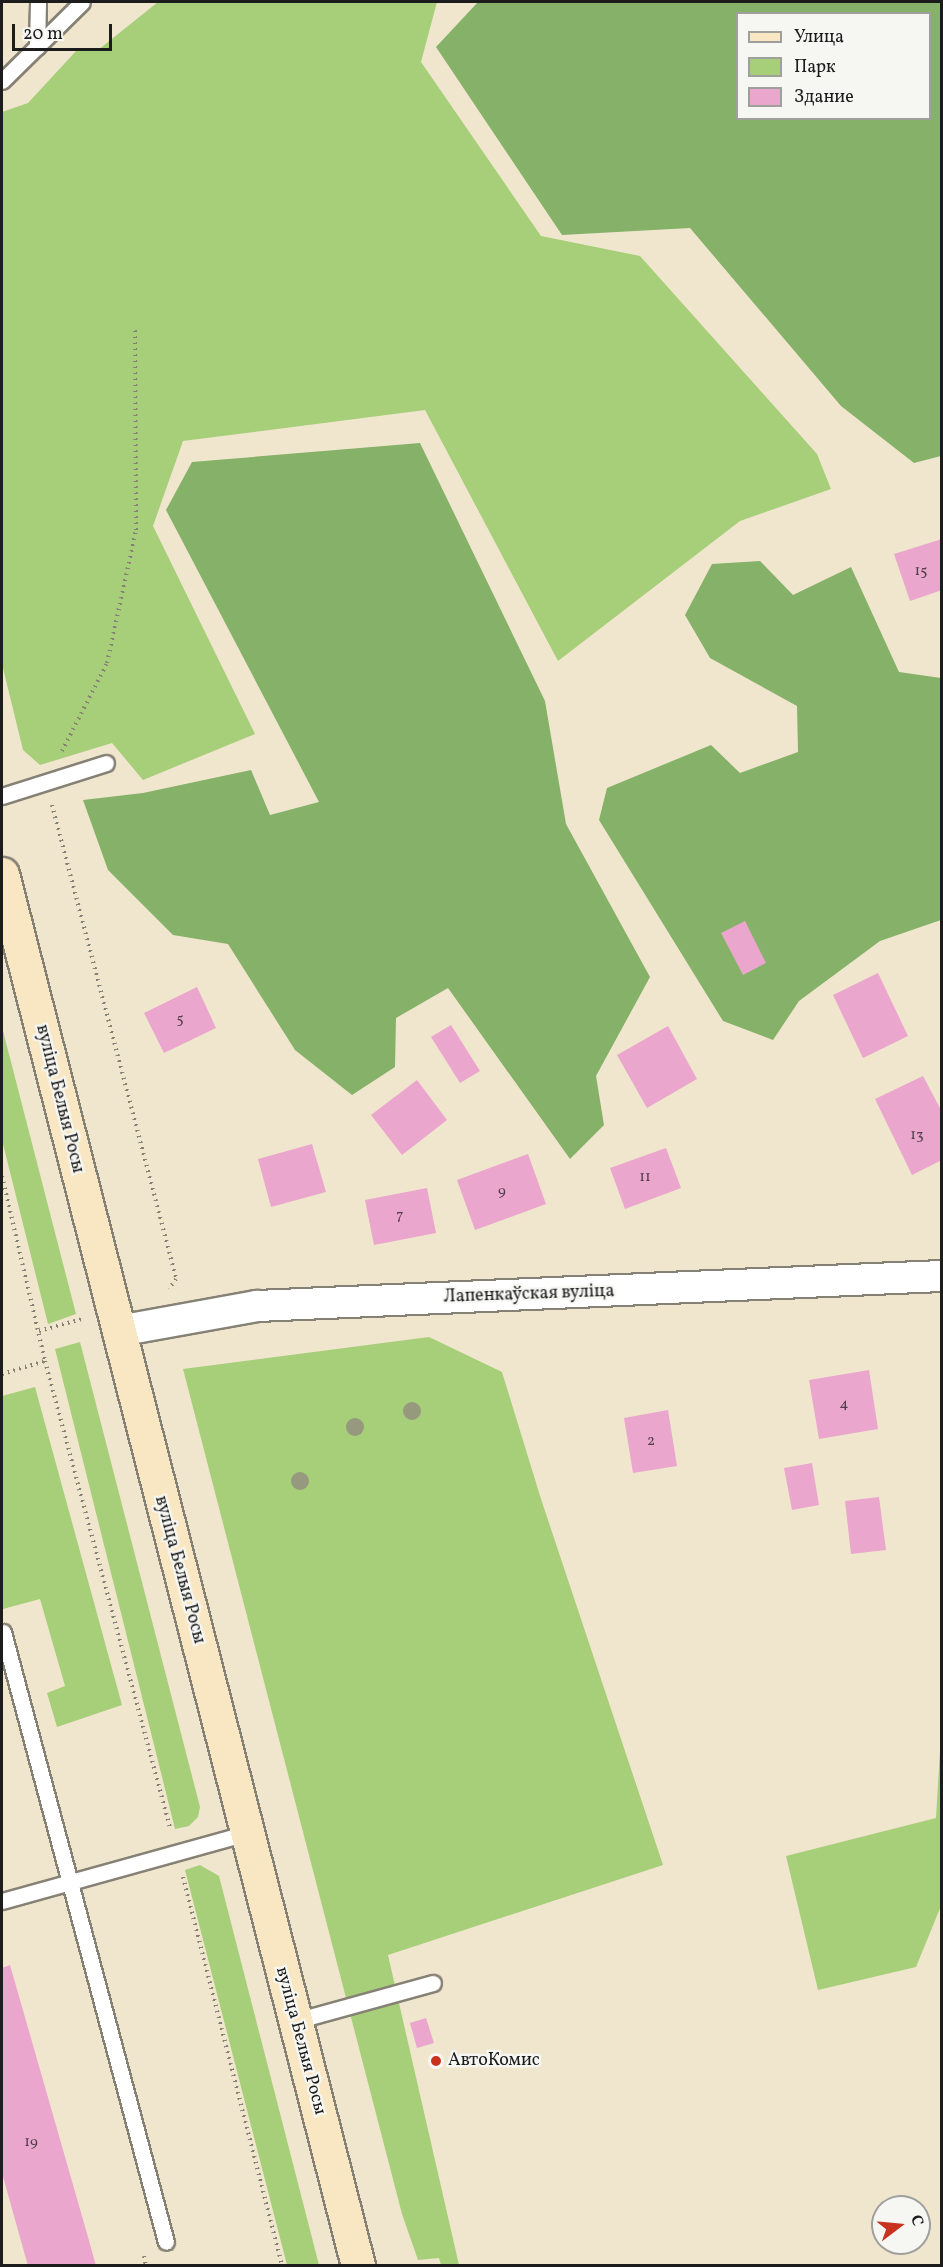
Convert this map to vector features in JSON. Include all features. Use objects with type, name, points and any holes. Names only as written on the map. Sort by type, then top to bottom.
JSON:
[{"type":"main road","name":"вуліца Белыя Росы","points":[[2,882],[358,2265]]},
{"type":"street","name":"Лапенкаўская вуліца","points":[[118,1331],[257,1306],[942,1276]]},
{"type":"lane","points":[[37,47],[38,2]]},
{"type":"lane","points":[[2,81],[82,2]]},
{"type":"lane","points":[[2,795],[106,763]]},
{"type":"lane","points":[[3,1632],[72,1882],[165,2242]]},
{"type":"lane","points":[[2,1901],[247,1833]]},
{"type":"lane","points":[[295,2021],[433,1983]]},
{"type":"path","points":[[135,330],[136,530],[107,663],[46,782],[176,1279],[164,1296]]},
{"type":"path","points":[[2,1176],[45,1360],[176,1853],[282,2265]]},
{"type":"path","points":[[39,1331],[84,1319]]},
{"type":"path","points":[[2,1374],[45,1360]]},
{"type":"green space","points":[[158,2],[437,2],[421,62],[541,236],[640,256],[817,454],[831,489],[740,521],[558,661],[425,410],[183,441],[153,526],[255,734],[143,780],[112,743],[40,765],[23,750],[2,664],[2,112],[28,103],[77,50],[98,50]]},
{"type":"green space","points":[[478,2],[941,2],[941,456],[914,463],[841,406],[690,228],[562,235],[436,47]]},
{"type":"green space","points":[[420,443],[545,701],[566,824],[650,977],[596,1076],[604,1125],[570,1159],[448,988],[396,1018],[395,1067],[352,1095],[295,1050],[228,944],[173,935],[108,870],[83,800],[143,793],[251,770],[270,815],[319,802],[166,510],[192,462]]},
{"type":"green space","points":[[760,561],[793,595],[851,567],[899,672],[941,678],[941,920],[880,941],[799,1001],[773,1040],[723,1021],[599,820],[607,788],[711,745],[740,773],[798,752],[797,706],[710,658],[685,615],[712,564]]},
{"type":"green space","points":[[2,1027],[76,1314],[48,1324],[2,1140]]},
{"type":"green space","points":[[429,1337],[502,1372],[541,1499],[663,1865],[388,1955],[459,2265],[441,2265],[439,2258],[418,2260],[402,2214],[183,1369]]},
{"type":"green space","points":[[80,1342],[200,1807],[198,1817],[189,1826],[175,1829],[55,1349]]},
{"type":"green space","points":[[35,1387],[122,1705],[57,1727],[47,1693],[65,1686],[40,1599],[3,1609],[2,1604],[2,1396]]},
{"type":"green space","points":[[941,1733],[941,1906],[916,1967],[818,1990],[786,1856],[936,1818]]},
{"type":"green space","points":[[200,1865],[219,1876],[319,2265],[287,2265],[185,1870]]},
{"type":"building","points":[[942,539],[942,590],[910,601],[894,554]]},
{"type":"building","points":[[745,921],[766,963],[743,975],[721,933]]},
{"type":"building","points":[[878,973],[908,1036],[863,1058],[833,995]]},
{"type":"building","points":[[197,987],[216,1028],[164,1053],[144,1013]]},
{"type":"building","points":[[451,1025],[480,1071],[460,1083],[431,1037]]},
{"type":"building","points":[[668,1026],[697,1079],[647,1108],[617,1055]]},
{"type":"building","points":[[923,1076],[942,1112],[942,1160],[912,1175],[875,1099]]},
{"type":"building","points":[[417,1080],[447,1120],[402,1155],[371,1115]]},
{"type":"building","points":[[312,1144],[326,1192],[271,1207],[258,1159]]},
{"type":"building","points":[[666,1148],[681,1188],[625,1209],[610,1168]]},
{"type":"building","points":[[528,1154],[546,1204],[475,1230],[457,1180]]},
{"type":"building","points":[[427,1188],[436,1233],[374,1245],[365,1200]]},
{"type":"building","points":[[869,1370],[878,1429],[819,1439],[809,1380]]},
{"type":"building","points":[[668,1410],[677,1466],[633,1473],[624,1418]]},
{"type":"building","points":[[812,1463],[819,1505],[792,1510],[784,1468]]},
{"type":"building","points":[[879,1497],[886,1550],[851,1554],[845,1501]]},
{"type":"building","points":[[10,1965],[96,2266],[28,2266],[2,2173],[2,1968]]},
{"type":"building","points":[[426,2018],[434,2043],[417,2048],[410,2023]]},
{"type":"place","name":"АвтоКомис","points":[[436,2061]]}]
